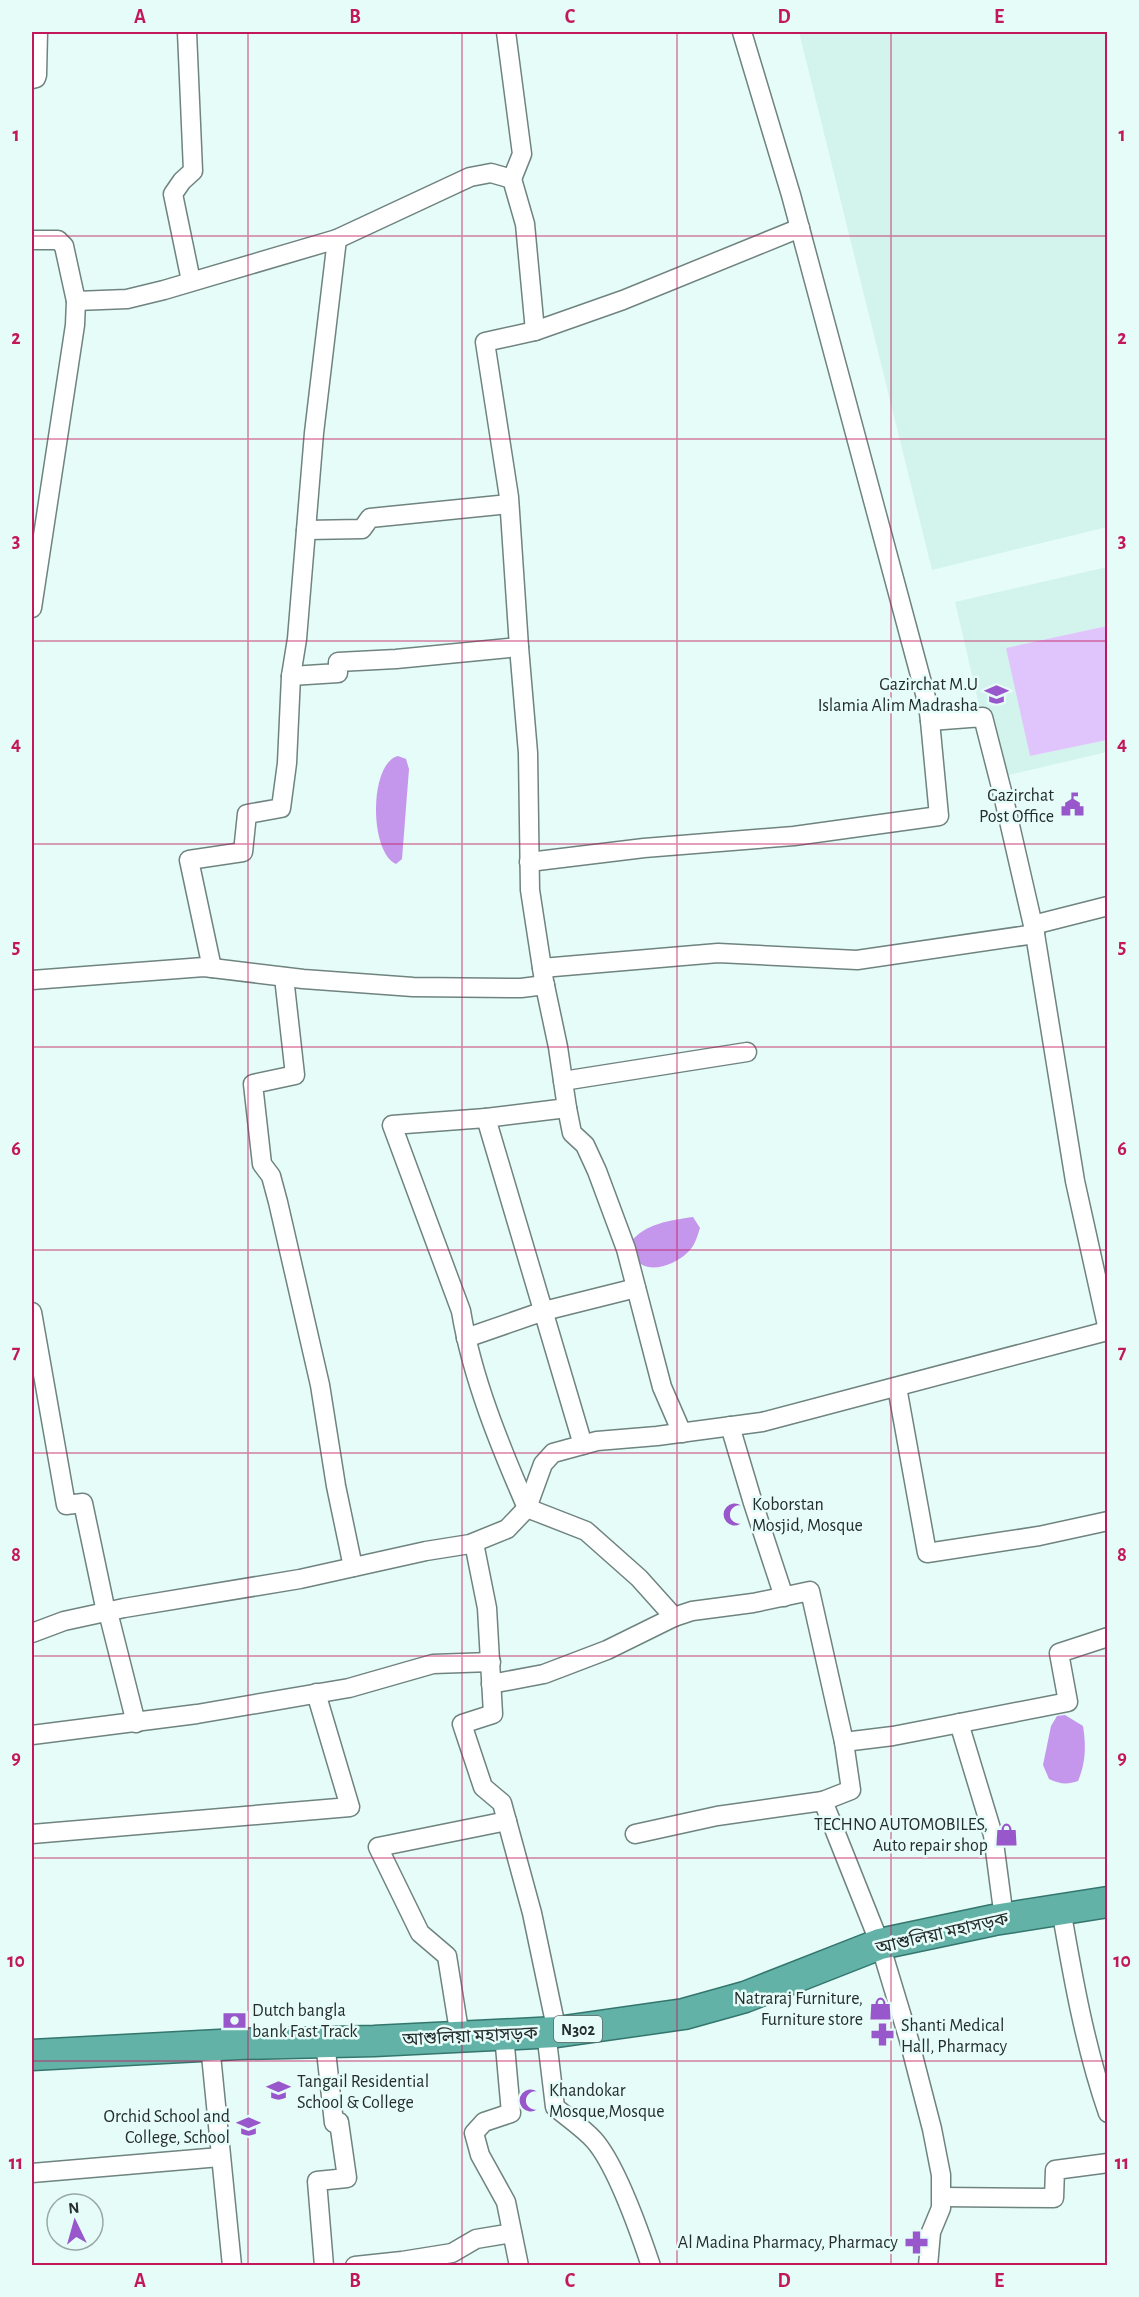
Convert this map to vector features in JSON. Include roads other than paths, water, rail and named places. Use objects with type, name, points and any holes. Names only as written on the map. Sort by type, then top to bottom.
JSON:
[{"type":"highway","name":"আশুলিয়া মহাসড়ক","points":[[32,2055],[210,2045],[552,2032],[684,2014],[745,1997],[880,1944],[1004,1918],[1107,1902]]},
{"type":"street","points":[[32,79],[37,75],[38,32]]},
{"type":"street","points":[[187,32],[193,171],[172,194],[191,281]]},
{"type":"street","points":[[506,32],[522,154],[512,179],[525,224],[536,331]]},
{"type":"street","points":[[529,862],[644,848],[794,836],[939,816],[928,705],[800,228],[742,32]]},
{"type":"street","points":[[76,301],[127,299],[337,239],[470,177],[491,173],[512,179]]},
{"type":"street","points":[[682,1433],[662,1387],[626,1249],[585,1145],[572,1133],[567,1108],[530,890],[528,753],[509,504],[485,342],[536,331],[623,300],[800,228]]},
{"type":"street","points":[[212,968],[189,861],[243,852],[247,814],[281,808],[287,763],[291,676],[297,639],[314,433],[337,239]]},
{"type":"street","points":[[32,240],[58,240],[64,246],[76,301],[75,325],[32,608]]},
{"type":"street","points":[[306,530],[362,529],[370,519],[509,504]]},
{"type":"street","points":[[291,676],[338,673],[338,662],[396,659],[519,646]]},
{"type":"street","points":[[32,1633],[64,1621],[107,1612],[300,1579],[474,1542],[507,1529],[527,1508],[543,1464],[553,1453],[597,1441],[762,1422],[1107,1330],[1075,1181],[1034,929],[982,717],[930,721]]},
{"type":"street","points":[[32,974],[32,980],[204,967],[284,977],[413,987],[521,988],[544,977],[718,953],[857,960],[1034,929],[1107,906]]},
{"type":"street","points":[[284,977],[296,1075],[253,1084],[262,1164],[271,1176],[279,1202],[320,1385],[336,1486],[353,1567]]},
{"type":"street","points":[[563,1081],[747,1052]]},
{"type":"street","points":[[567,1108],[486,1118],[392,1125],[461,1311],[466,1338],[502,1451],[527,1508],[586,1531],[639,1578],[674,1617]]},
{"type":"street","points":[[486,1118],[583,1445]]},
{"type":"street","points":[[466,1338],[544,1311],[636,1287]]},
{"type":"street","points":[[32,1312],[66,1505],[83,1503],[107,1612],[136,1723]]},
{"type":"street","points":[[897,1387],[927,1553],[1039,1536],[1107,1521]]},
{"type":"street","points":[[730,1426],[784,1597]]},
{"type":"street","points":[[474,1542],[487,1608],[493,1714],[462,1724],[483,1787],[502,1803],[532,1913],[552,2032],[555,2107],[594,2140],[609,2164],[651,2265]]},
{"type":"street","points":[[491,1684],[544,1674],[608,1650],[674,1617],[692,1611],[753,1604],[810,1591],[844,1742],[850,1790],[823,1801],[717,1816],[635,1834]]},
{"type":"street","points":[[844,1742],[893,1736],[1068,1702],[1059,1653],[1107,1637]]},
{"type":"street","points":[[32,1735],[136,1723],[349,1688],[433,1664],[491,1662]]},
{"type":"street","points":[[32,1834],[350,1807],[316,1693]]},
{"type":"street","points":[[959,1723],[993,1834],[1004,1918]]},
{"type":"street","points":[[823,1801],[880,1944],[909,2040],[932,2129],[941,2175],[942,2197],[941,2208],[931,2232],[927,2265]]},
{"type":"street","points":[[460,2037],[447,1956],[420,1933],[378,1846],[507,1821]]},
{"type":"street","points":[[1061,1909],[1080,2013],[1095,2078],[1107,2113]]},
{"type":"street","points":[[504,2035],[511,2113],[484,2122],[474,2133],[480,2155],[506,2202],[519,2265]]},
{"type":"street","points":[[324,2265],[317,2181],[347,2178],[339,2122],[334,2123],[326,2042]]},
{"type":"street","points":[[210,2045],[232,2265]]},
{"type":"street","points":[[32,2173],[220,2157]]},
{"type":"street","points":[[942,2197],[1054,2198],[1055,2170],[1107,2163]]},
{"type":"street","points":[[358,2265],[452,2253],[476,2239],[512,2232]]},
{"type":"place","name":"Gazirchat M.U Islamia Alim Madrasha","points":[[996,694]]},
{"type":"place","name":"Gazirchat Post Office","points":[[1072,805]]},
{"type":"place","name":"Koborstan Mosjid, Mosque","points":[[734,1514]]},
{"type":"place","name":"TECHNO AUTOMOBILES, Auto repair shop","points":[[1006,1834]]},
{"type":"place","name":"Natraraj Furniture, Furniture store","points":[[881,2008]]},
{"type":"place","name":"Dutch bangla bank Fast Track","points":[[234,2020]]},
{"type":"place","name":"Shanti Medical Hall, Pharmacy","points":[[883,2035]]},
{"type":"place","name":"Tangail Residential School & College","points":[[279,2091]]},
{"type":"place","name":"Khandokar Mosque,Mosque","points":[[531,2100]]},
{"type":"place","name":"Orchid School and College, School","points":[[248,2126]]},
{"type":"place","name":"Al Madina Pharmacy, Pharmacy","points":[[916,2242]]}]
